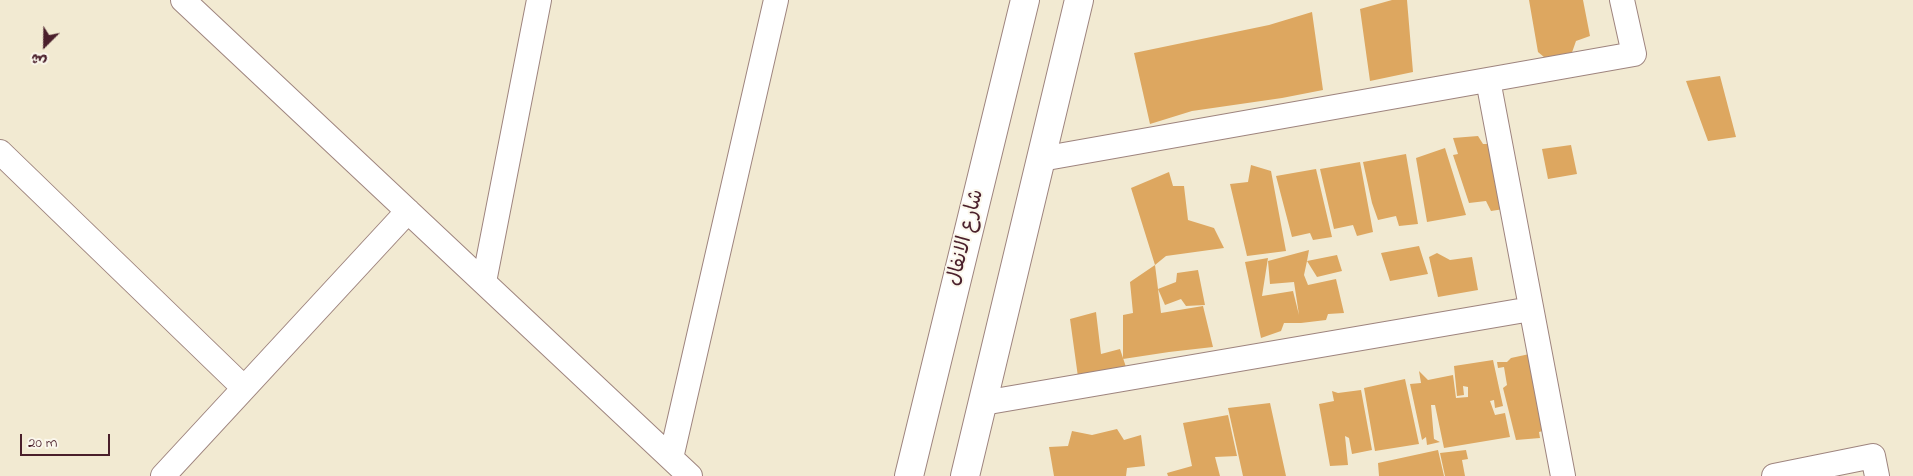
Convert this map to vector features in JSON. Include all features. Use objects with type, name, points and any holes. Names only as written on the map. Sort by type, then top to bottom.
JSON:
[{"type":"main road","name":"شارع الانفال","points":[[909,476],[1025,0]]},
{"type":"main road","points":[[965,476],[1079,0]]},
{"type":"street","points":[[183,0],[690,476]]},
{"type":"street","points":[[484,282],[539,0]]},
{"type":"street","points":[[671,458],[776,0]]},
{"type":"street","points":[[1041,159],[1634,54],[1622,0]]},
{"type":"street","points":[[1488,80],[1563,476]]},
{"type":"street","points":[[0,152],[244,388]]},
{"type":"street","points":[[163,476],[408,211]]},
{"type":"street","points":[[983,403],[1531,309]]},
{"type":"street","points":[[1774,476],[1873,456],[1877,476]]},
{"type":"building","points":[[1392,0],[1407,0],[1413,72],[1370,81],[1360,9]]},
{"type":"building","points":[[1529,0],[1583,0],[1590,36],[1576,41],[1569,61],[1551,63],[1538,52]]},
{"type":"building","points":[[1312,12],[1323,90],[1192,111],[1150,124],[1134,53],[1269,25]]},
{"type":"building","points":[[1720,76],[1736,137],[1708,141],[1686,81]]},
{"type":"building","points":[[1478,136],[1483,144],[1496,144],[1504,209],[1491,211],[1486,201],[1469,203],[1453,155],[1458,154],[1453,138]]},
{"type":"building","points":[[1571,145],[1577,174],[1548,179],[1542,149]]},
{"type":"building","points":[[1445,148],[1466,215],[1427,222],[1416,158]]},
{"type":"building","points":[[1406,154],[1418,224],[1399,226],[1396,216],[1378,220],[1372,203],[1363,162]]},
{"type":"building","points":[[1360,162],[1373,232],[1357,236],[1353,225],[1334,229],[1320,169]]},
{"type":"building","points":[[1251,165],[1271,171],[1286,251],[1247,256],[1230,184],[1248,182]]},
{"type":"building","points":[[1316,169],[1332,237],[1313,240],[1310,233],[1292,237],[1276,176]]},
{"type":"building","points":[[1169,172],[1173,186],[1184,186],[1188,220],[1214,228],[1224,248],[1166,256],[1155,265],[1131,188]]},
{"type":"building","points":[[1419,246],[1428,274],[1390,281],[1381,253]]},
{"type":"building","points":[[1309,250],[1304,275],[1308,285],[1336,279],[1344,313],[1328,314],[1326,320],[1284,323],[1281,331],[1261,338],[1245,262],[1268,258],[1262,296],[1293,291],[1299,315],[1294,282],[1270,284],[1268,261]]},
{"type":"building","points":[[1437,253],[1450,260],[1472,257],[1478,290],[1438,297],[1429,257]]},
{"type":"building","points":[[1337,255],[1342,271],[1317,277],[1307,261]]},
{"type":"building","points":[[1155,265],[1161,313],[1203,306],[1213,347],[1123,359],[1123,315],[1133,313],[1130,282]]},
{"type":"building","points":[[1198,270],[1205,305],[1186,306],[1181,299],[1165,305],[1158,289],[1176,282],[1177,273]]},
{"type":"building","points":[[1096,312],[1101,354],[1120,349],[1127,370],[1078,377],[1070,319]]},
{"type":"building","points":[[1534,353],[1554,428],[1539,432],[1540,438],[1516,440],[1503,388],[1507,385],[1504,367],[1498,368],[1497,362],[1507,362],[1511,358]]},
{"type":"building","points":[[1493,360],[1503,406],[1495,408],[1494,400],[1490,401],[1495,415],[1505,413],[1510,437],[1444,448],[1435,405],[1431,405],[1434,439],[1440,442],[1427,445],[1426,437],[1422,440],[1410,384],[1421,383],[1419,371],[1428,380],[1453,375],[1456,398],[1468,397],[1468,387],[1463,386],[1464,395],[1457,396],[1454,366]]},
{"type":"building","points":[[1405,379],[1419,444],[1375,451],[1364,388]]},
{"type":"building","points":[[1361,390],[1372,450],[1352,454],[1349,438],[1345,436],[1348,465],[1330,466],[1319,404],[1334,401],[1332,391],[1338,393]]},
{"type":"building","points":[[1270,403],[1286,476],[1243,476],[1228,408]]},
{"type":"building","points":[[1228,415],[1237,456],[1215,457],[1220,476],[1168,476],[1167,473],[1192,466],[1183,423]]},
{"type":"building","points":[[1117,429],[1124,440],[1141,435],[1145,466],[1127,468],[1126,476],[1054,476],[1049,447],[1068,446],[1072,431],[1092,435]]},
{"type":"building","points":[[1438,450],[1444,476],[1379,476],[1378,463]]},
{"type":"building","points":[[1466,450],[1468,459],[1462,460],[1465,476],[1445,476],[1440,453]]}]
